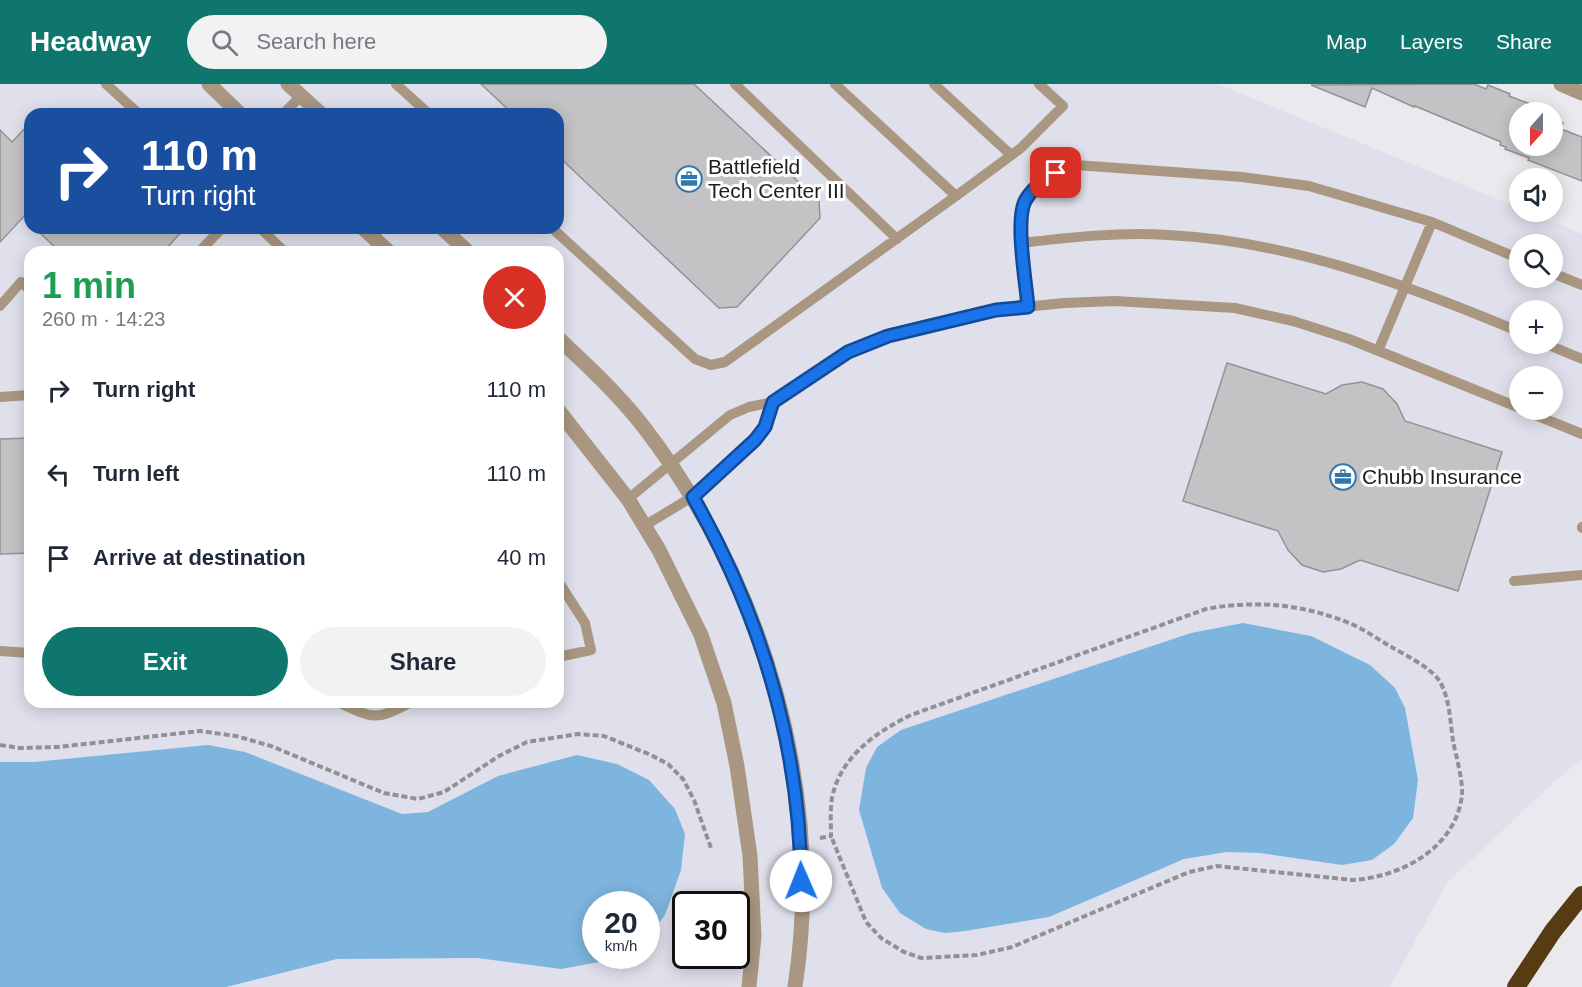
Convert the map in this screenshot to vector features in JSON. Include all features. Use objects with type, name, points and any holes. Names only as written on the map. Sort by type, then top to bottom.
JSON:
[{"type":"highway","points":[[1516,987],[1553,931],[1582,895]]},
{"type":"street","points":[[208,84],[234,108]]},
{"type":"street","points":[[288,84],[314,108]]},
{"type":"street","points":[[1563,84],[1582,93]]},
{"type":"street","points":[[369,234],[382,246]]},
{"type":"street","points":[[448,234],[462,246]]},
{"type":"street","points":[[564,344],[599,376],[642,425],[693,497],[741,590],[766,657],[782,715],[794,774],[801,840],[802,902],[795,987]]},
{"type":"street","points":[[564,420],[628,499],[659,550],[700,635],[724,703],[737,766],[750,856],[754,936],[749,987]]},
{"type":"lane","points":[[106,84],[132,108]]},
{"type":"lane","points":[[396,84],[422,108]]},
{"type":"lane","points":[[735,84],[897,239]]},
{"type":"lane","points":[[835,84],[956,196]]},
{"type":"lane","points":[[933,84],[1011,155]]},
{"type":"lane","points":[[559,234],[695,359],[711,365],[725,362],[1011,155],[1063,106],[1039,84]]},
{"type":"lane","points":[[290,108],[301,96]]},
{"type":"lane","points":[[1028,307],[1020,220],[1025,202],[1035,187],[1056,173],[1076,165],[1242,177],[1309,186],[1432,222],[1509,254]]},
{"type":"lane","points":[[1378,351],[1432,222]]},
{"type":"lane","points":[[205,246],[216,234]]},
{"type":"lane","points":[[266,234],[279,246]]},
{"type":"lane","points":[[1022,243],[1098,235],[1169,235],[1236,243],[1313,258],[1404,287],[1509,328]]},
{"type":"lane","points":[[1563,277],[1582,285]]},
{"type":"lane","points":[[0,306],[21,282],[24,285]]},
{"type":"lane","points":[[628,499],[730,415],[749,407],[773,402],[848,352],[888,336],[996,310],[1115,301],[1235,308],[1293,321],[1349,339],[1509,404]]},
{"type":"lane","points":[[1563,351],[1582,359]]},
{"type":"lane","points":[[0,397],[24,395]]},
{"type":"lane","points":[[645,526],[693,497],[755,440],[765,427],[773,402]]},
{"type":"lane","points":[[1548,420],[1582,434]]},
{"type":"lane","points":[[1514,581],[1582,574]]},
{"type":"lane","points":[[564,590],[585,623],[591,650],[564,656]]},
{"type":"lane","points":[[0,651],[24,653]]},
{"type":"lane","points":[[351,708],[368,716],[380,716],[400,708]]},
{"type":"path","points":[[1237,604],[1269,604],[1310,610],[1351,623],[1412,659],[1437,678],[1444,692],[1462,793],[1457,812],[1445,836],[1427,855],[1398,870],[1372,879],[1353,880],[1216,866],[1189,872],[1011,947],[977,955],[921,958],[904,952],[881,938],[866,922],[831,836],[834,790],[848,761],[867,742],[890,726],[911,715],[1206,609],[1237,604]]},
{"type":"path","points":[[0,745],[20,748],[58,747],[200,731],[236,736],[271,746],[384,793],[418,799],[444,792],[492,760],[527,742],[578,734],[604,736],[641,750],[668,764],[683,779],[694,800],[711,848]]},
{"type":"path","points":[[801,840],[831,836]]},
{"type":"shaded area","points":[[0,84],[1218,84],[1509,204],[1509,222],[1553,222],[1582,234],[1582,759],[1554,782],[1447,883],[1390,987],[0,987]]},
{"type":"water","points":[[1243,623],[1311,636],[1370,665],[1395,688],[1405,708],[1418,780],[1413,818],[1394,844],[1372,860],[1342,865],[1260,853],[1227,852],[1184,859],[1049,917],[965,931],[945,933],[926,929],[900,913],[882,888],[859,810],[866,768],[877,747],[901,730],[1191,633]]},
{"type":"water","points":[[208,745],[245,752],[402,814],[428,812],[498,776],[577,755],[617,764],[649,780],[675,809],[685,834],[681,870],[665,915],[660,922],[660,891],[582,891],[582,965],[561,969],[477,958],[337,959],[226,987],[0,987],[0,762],[34,762]]},
{"type":"building","name":"Battlefield Tech Center III","points":[[481,84],[694,84],[819,201],[820,218],[737,307],[719,308],[564,162],[564,108],[507,108]]},
{"type":"building","points":[[1474,84],[1486,89],[1488,85],[1525,102],[1509,102],[1509,150],[1500,145],[1501,142],[1372,88],[1365,107],[1311,85]]},
{"type":"building","points":[[24,129],[24,216],[0,242],[0,130],[12,142]]},
{"type":"building","points":[[1563,130],[1582,137],[1582,181],[1563,174],[1563,168],[1549,168],[1528,160],[1529,158],[1524,156],[1563,156]]},
{"type":"building","points":[[41,234],[180,234],[168,246],[54,246]]},
{"type":"building","name":"Chubb Insurance","points":[[1227,363],[1326,394],[1342,385],[1362,382],[1383,389],[1397,404],[1405,421],[1502,452],[1458,591],[1360,560],[1341,569],[1323,572],[1302,565],[1288,550],[1278,531],[1183,501]]},
{"type":"building","points":[[24,438],[24,553],[0,554],[0,439]]},
{"type":"place","name":"Battlefield Tech Center III","points":[[689,179]]},
{"type":"place","name":"Chubb Insurance","points":[[1343,477]]},
{"type":"route","points":[[801,881],[801,840],[794,774],[782,715],[766,657],[741,590],[693,497],[755,440],[765,427],[773,402],[848,352],[888,336],[996,310],[1028,307],[1020,220],[1025,202],[1035,187],[1056,173]]}]
